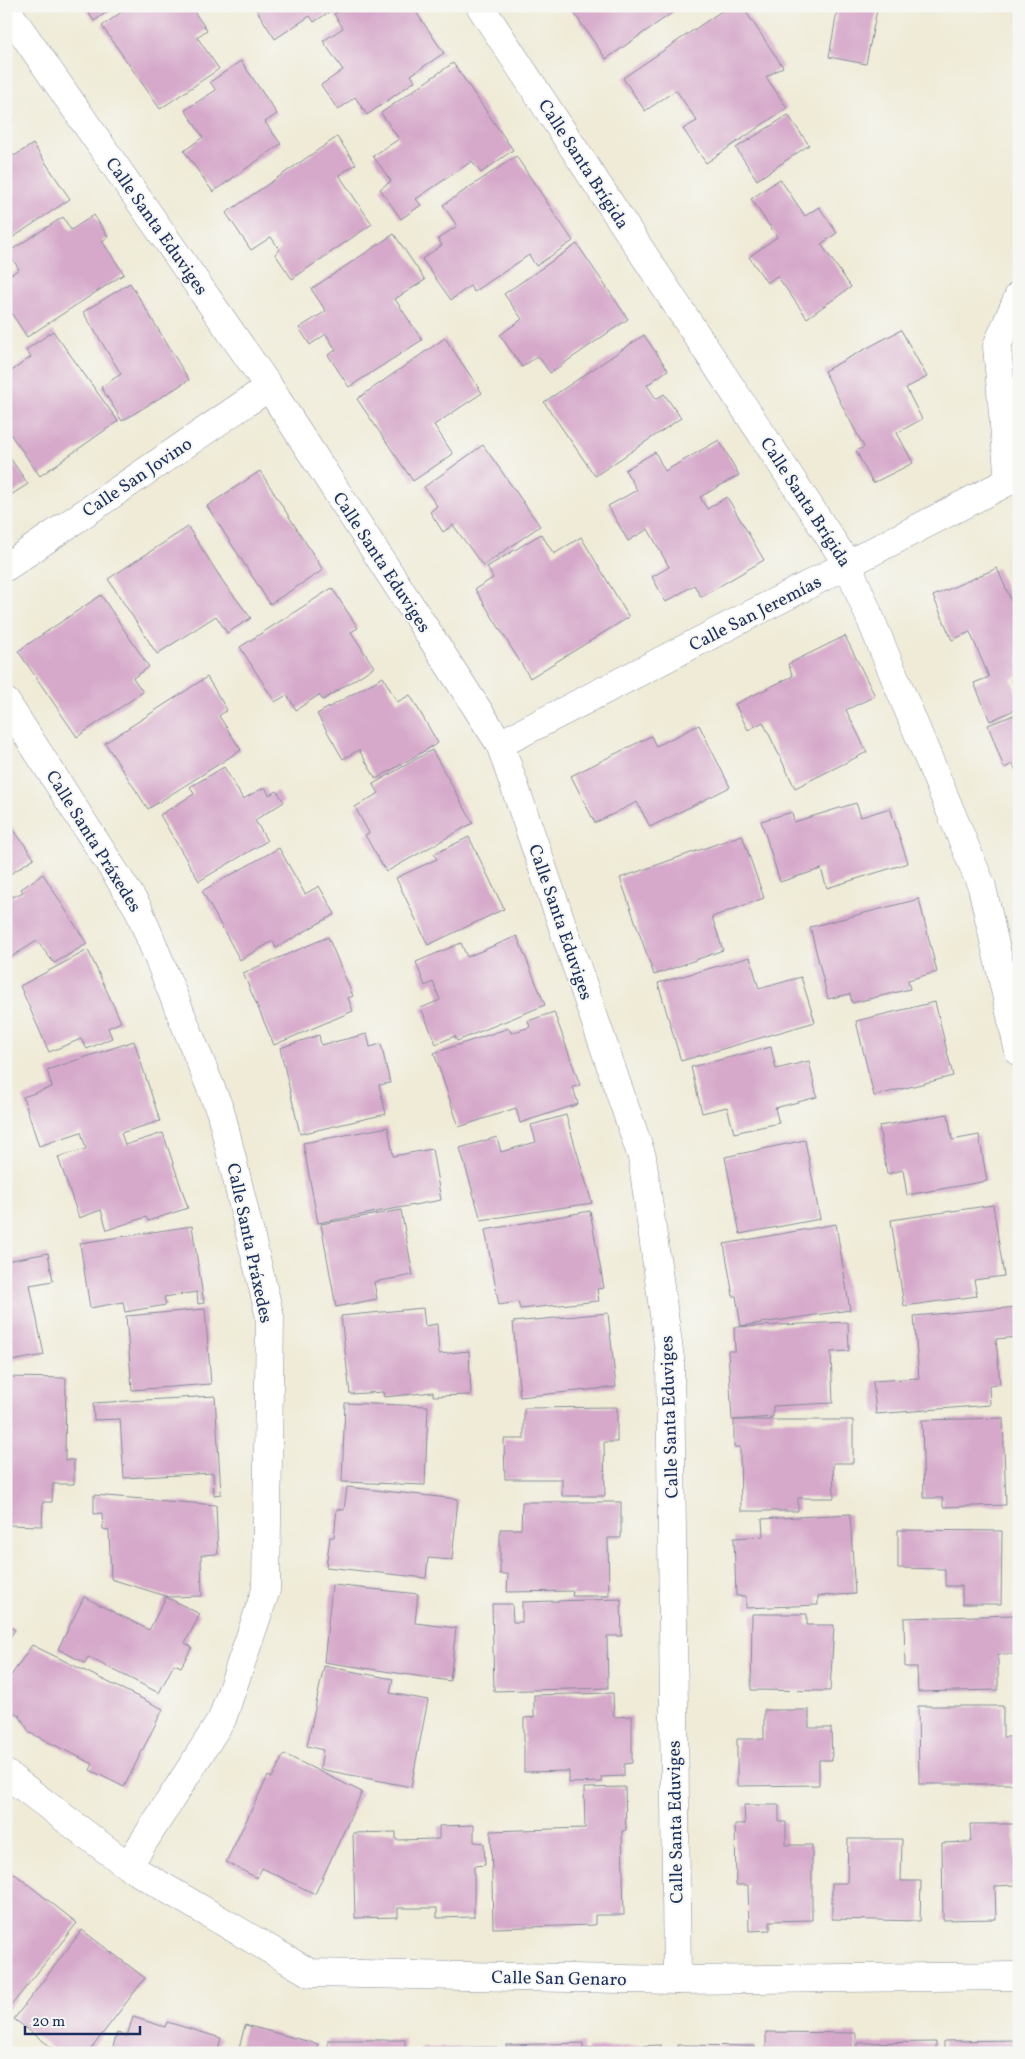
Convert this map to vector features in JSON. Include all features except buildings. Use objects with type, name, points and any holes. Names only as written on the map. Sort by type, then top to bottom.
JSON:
[{"type":"street","name":"Calle Santa Brígida","points":[[480,6],[848,565],[982,887],[1019,1052]]},
{"type":"street","name":"Calle Santa Eduviges","points":[[6,9],[269,387],[500,744],[642,1157],[670,1358],[677,1980]]},
{"type":"street","points":[[1014,486],[996,346],[1019,296]]},
{"type":"street","name":"Calle San Jovino","points":[[6,567],[269,387]]},
{"type":"street","name":"Calle San Jeremías","points":[[500,744],[848,565],[1014,486]]},
{"type":"street","name":"Calle Santa Práxedes","points":[[6,702],[138,908],[221,1113],[270,1317],[266,1590],[222,1719],[128,1866]]},
{"type":"street","name":"Calle San Genaro","points":[[6,1774],[128,1866],[310,1973],[677,1980],[1019,1976]]}]
